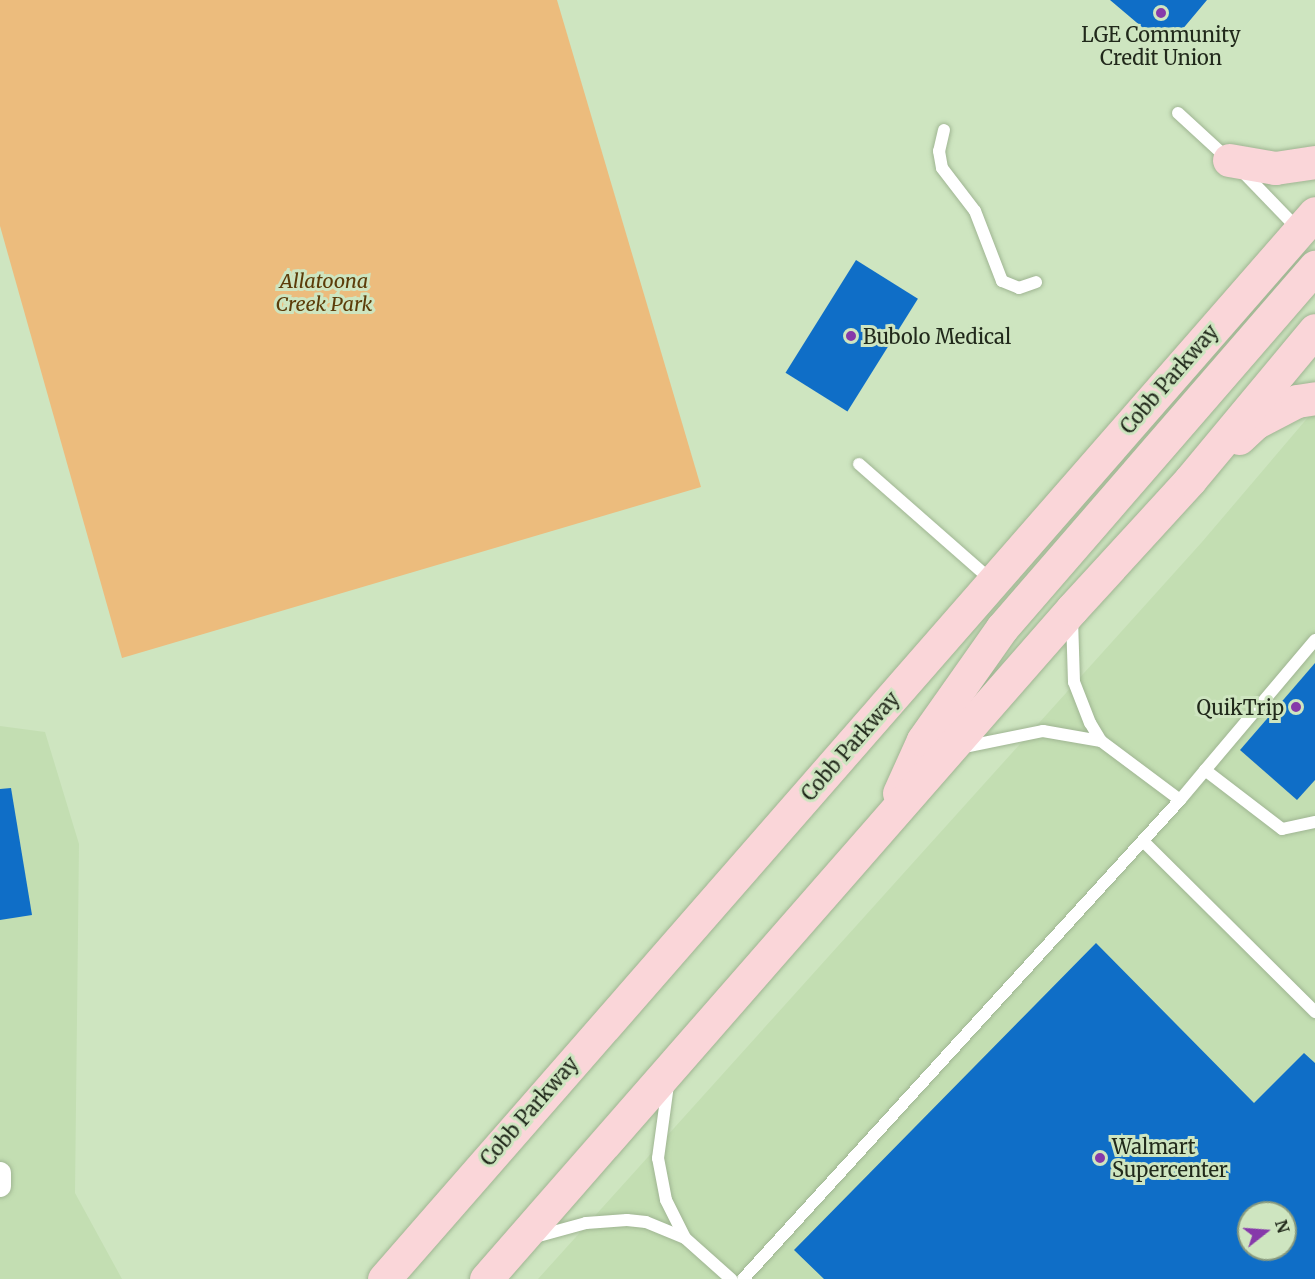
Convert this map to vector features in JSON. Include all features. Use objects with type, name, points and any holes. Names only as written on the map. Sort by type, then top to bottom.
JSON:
[{"type":"main road","points":[[1229,160],[1275,168],[1315,162]]},
{"type":"main road","name":"Cobb Parkway","points":[[384,1279],[993,581],[1310,231]]},
{"type":"main road","points":[[893,815],[901,787],[923,740],[1002,628],[1315,267]]},
{"type":"main road","points":[[486,1279],[1072,609],[1190,480],[1315,330]]},
{"type":"main road","points":[[1190,480],[1256,423],[1297,401],[1315,398]]},
{"type":"street","points":[[0,1173],[0,1186]]},
{"type":"lane","points":[[1178,113],[1310,231]]},
{"type":"lane","points":[[944,130],[939,151],[942,168],[975,211],[1002,281],[1019,288],[1036,282]]},
{"type":"lane","points":[[859,464],[993,581]]},
{"type":"lane","points":[[1072,609],[1074,682],[1101,741]]},
{"type":"lane","points":[[742,1279],[1180,800],[1315,640]]},
{"type":"lane","points":[[947,752],[1022,733],[1061,732],[1101,741],[1180,800]]},
{"type":"lane","points":[[1206,770],[1282,829],[1315,822]]},
{"type":"lane","points":[[1143,841],[1315,1012]]},
{"type":"lane","points":[[671,1070],[659,1131],[659,1179],[685,1238]]},
{"type":"lane","points":[[518,1242],[559,1229],[608,1220],[646,1222],[685,1238],[731,1279]]},
{"type":"shaded area","points":[[1315,414],[1315,1279],[538,1279],[1202,542],[1310,415]]},
{"type":"shaded area","points":[[0,726],[45,732],[79,844],[75,1193],[122,1279],[0,1279]]},
{"type":"green space","name":"Allatoona Creek Park","points":[[0,0],[557,0],[701,487],[122,658],[0,226]]},
{"type":"building","name":"LGE Community Credit Union","points":[[1110,0],[1207,0],[1181,31],[1176,27],[1162,44]]},
{"type":"building","name":"Bubolo Medical","points":[[856,260],[918,299],[847,411],[786,373]]},
{"type":"building","name":"QuikTrip","points":[[1315,663],[1315,780],[1297,800],[1240,750]]},
{"type":"building","points":[[11,788],[32,915],[0,920],[0,789]]},
{"type":"building","name":"Walmart Supercenter","points":[[1096,943],[1254,1103],[1304,1053],[1315,1063],[1315,1279],[824,1279],[794,1250]]},
{"type":"place","name":"LGE Community Credit Union","points":[[1161,13]]},
{"type":"place","name":"Bubolo Medical","points":[[851,336]]},
{"type":"place","name":"QuikTrip","points":[[1296,707]]},
{"type":"place","name":"Walmart Supercenter","points":[[1100,1158]]}]
